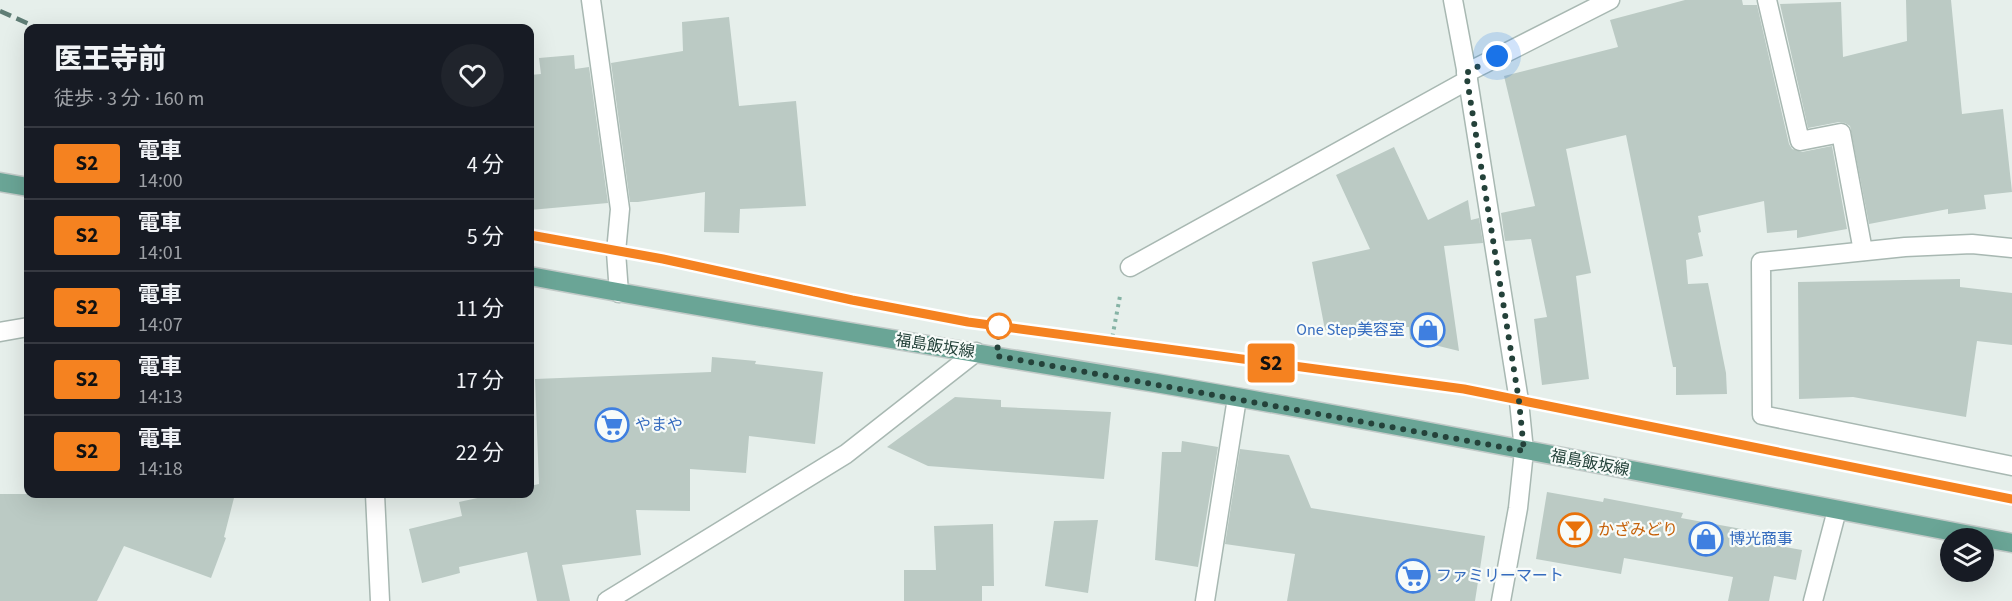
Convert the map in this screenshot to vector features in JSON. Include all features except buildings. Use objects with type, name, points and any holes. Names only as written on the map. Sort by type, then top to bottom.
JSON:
[{"type":"main road","points":[[0,182],[24,186]]},
{"type":"main road","name":"福島飯坂線","points":[[534,277],[714,310],[976,352],[1237,398],[2012,543]]},
{"type":"street","points":[[591,0],[620,209],[616,252],[619,293]]},
{"type":"street","points":[[1452,0],[1467,77],[1519,401],[1524,451],[1518,507],[1501,601]]},
{"type":"street","points":[[1130,267],[1467,77],[1610,0]]},
{"type":"street","points":[[1767,0],[1800,141],[1840,133],[1863,251]]},
{"type":"street","points":[[2012,248],[1972,244],[1905,247],[1761,262],[1762,415],[2012,466]]},
{"type":"street","points":[[0,332],[24,328]]},
{"type":"street","points":[[616,599],[846,454],[976,352]]},
{"type":"street","points":[[1205,601],[1237,398]]},
{"type":"street","points":[[375,498],[380,601]]},
{"type":"street","points":[[1813,601],[1837,510]]},
{"type":"path","points":[[1110,352],[1119,297],[1130,267]]},
{"type":"railway","points":[[0,11],[29,24]]},
{"type":"railway","points":[[534,236],[663,259],[852,300],[968,322],[1464,389],[2012,499]]},
{"type":"train","name":"S2","points":[[534,236],[663,259],[852,300],[968,322],[1464,389],[2012,499]]},
{"type":"place","name":"One Step美容室","points":[[1428,330]]},
{"type":"place","name":"やまや","points":[[612,425]]},
{"type":"place","name":"かざみどり","points":[[1575,530]]},
{"type":"place","name":"博光商事","points":[[1706,539]]},
{"type":"place","name":"ファミリーマート","points":[[1413,576]]},
{"type":"route","points":[[999,326],[997,356],[1524,451],[1519,401],[1466,73],[1497,56]]}]
